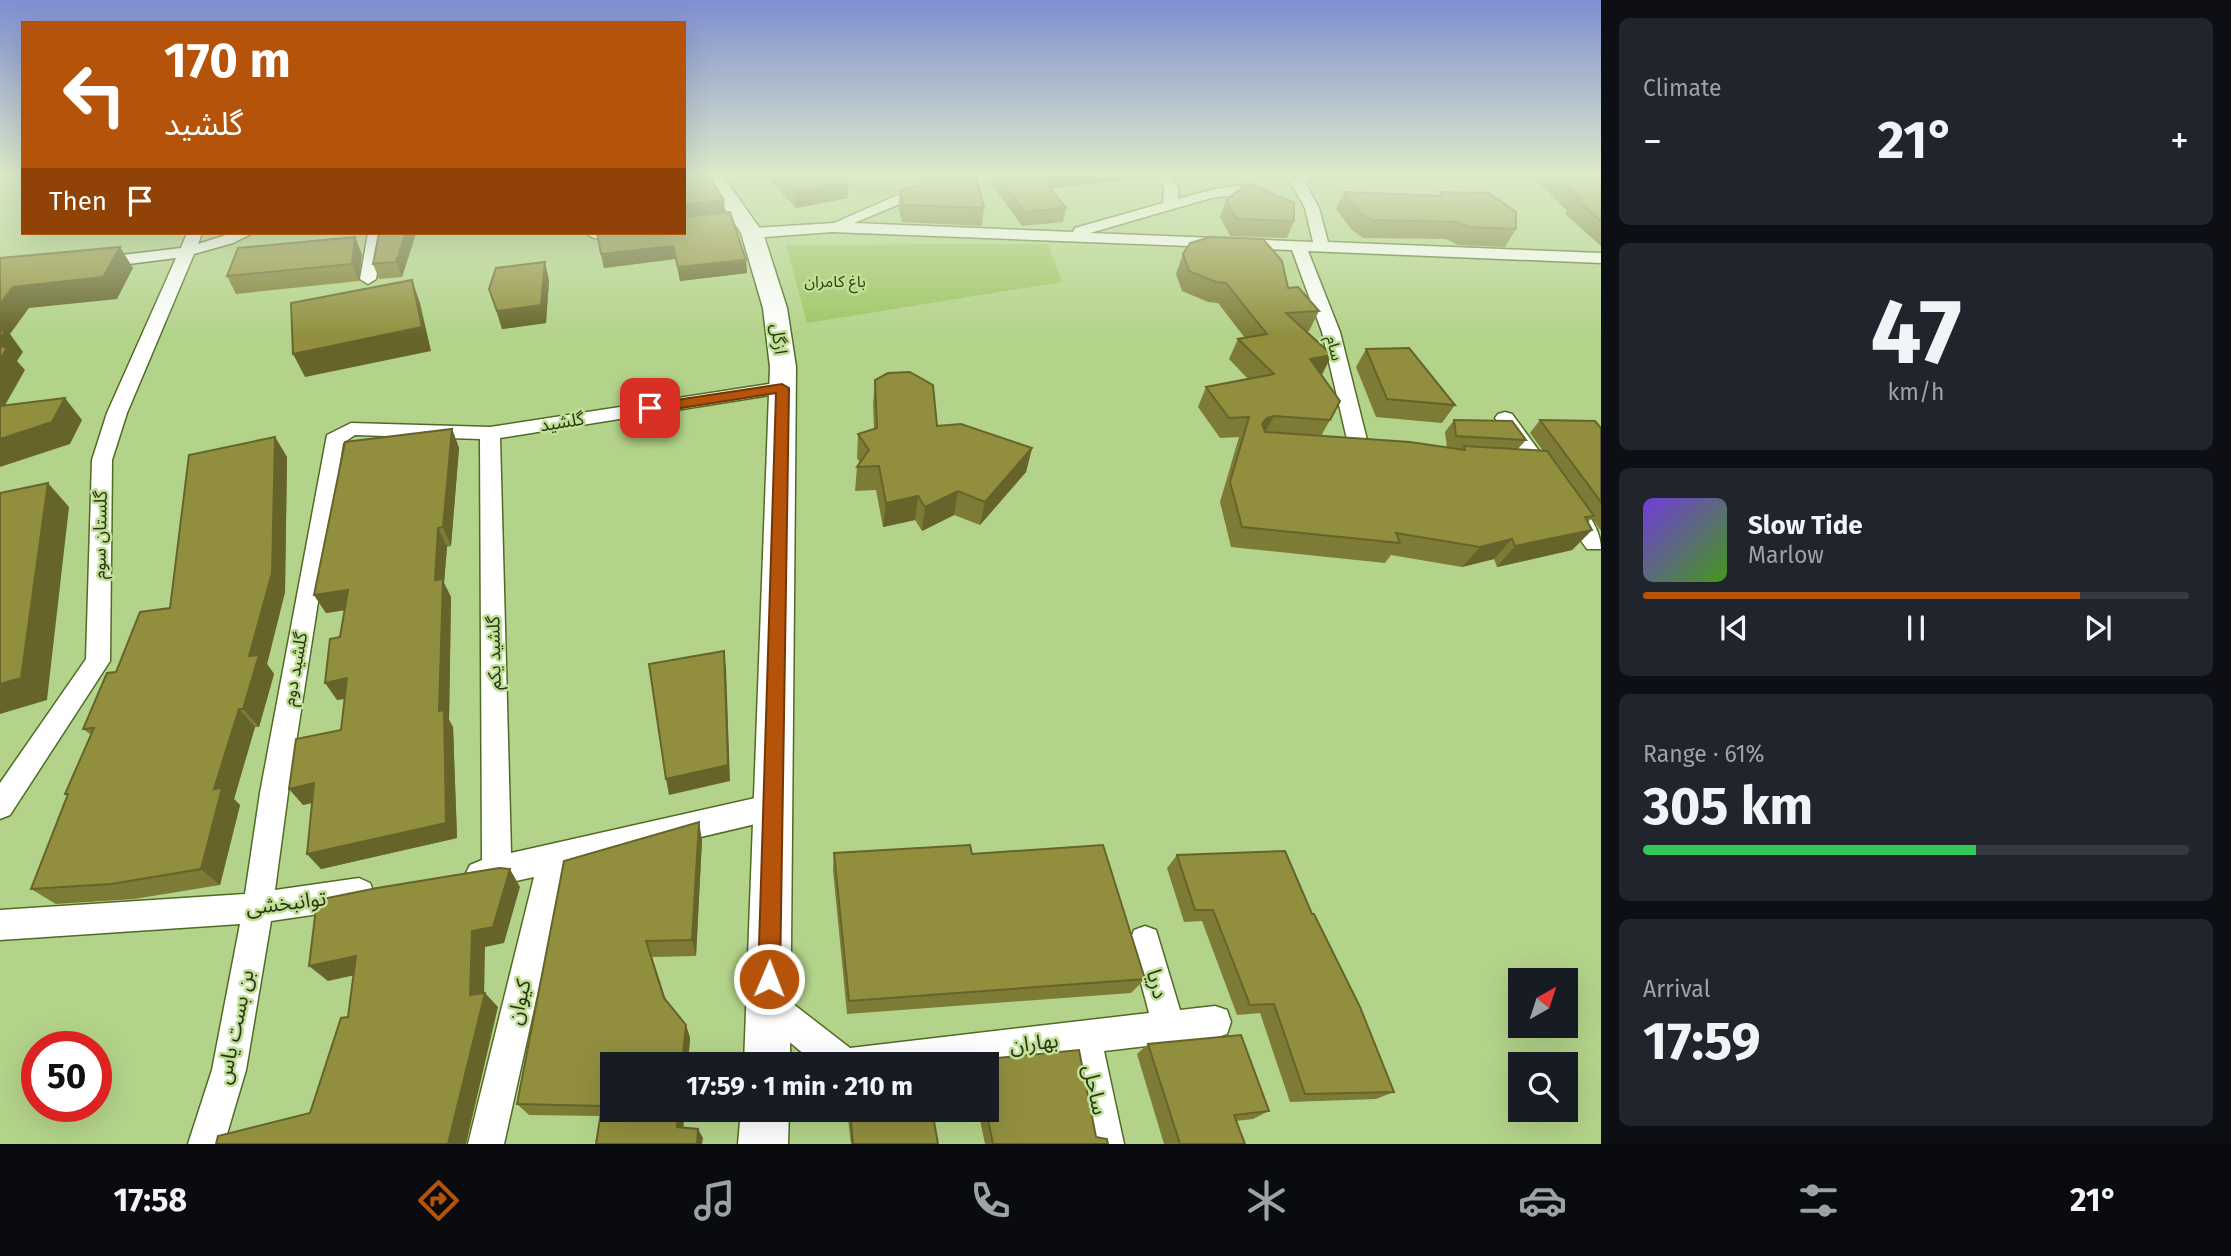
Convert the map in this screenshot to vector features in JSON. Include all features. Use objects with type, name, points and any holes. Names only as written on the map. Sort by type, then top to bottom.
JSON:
[{"type":"main road","name":"ازگل","points":[[739,229],[775,308],[783,367],[767,1052]]},
{"type":"street","points":[[886,229],[1601,258]]},
{"type":"street","points":[[1060,237],[1087,229]]},
{"type":"street","points":[[1317,229],[1322,247]]},
{"type":"street","points":[[78,261],[158,257],[190,242],[210,247],[240,235]]},
{"type":"street","points":[[368,279],[376,235]]},
{"type":"street","name":"گلستان سوم","points":[[0,806],[98,661],[102,460],[117,413],[190,242]]},
{"type":"street","name":"سام","points":[[1299,247],[1331,332],[1360,452]]},
{"type":"street","name":"گلشید","points":[[340,433],[351,429],[491,433],[782,388]]},
{"type":"street","points":[[1505,418],[1595,543]]},
{"type":"street","name":"گلشيد دوم","points":[[258,908],[274,793],[334,440],[340,433]]},
{"type":"street","name":"گلشيد يكم","points":[[491,433],[497,872]]},
{"type":"street","points":[[1510,462],[1538,463]]},
{"type":"street","points":[[457,878],[497,872],[773,807]]},
{"type":"street","name":"کیوان","points":[[486,1144],[553,859]]},
{"type":"street","name":"توانبخشی","points":[[0,925],[258,908],[391,888]]},
{"type":"street","name":"بن بست یاس","points":[[206,1144],[229,1070],[258,908]]},
{"type":"street","name":"دریا","points":[[1145,941],[1169,1027]]},
{"type":"street","points":[[768,1004],[828,1052]]},
{"type":"street","name":"بهاران","points":[[956,1052],[1215,1022]]},
{"type":"street","name":"ساحل","points":[[1084,1037],[1107,1144]]},
{"type":"green space","name":"باغ کامران","points":[[1048,244],[1062,282],[807,323],[786,245]]},
{"type":"building","points":[[686,229],[736,229],[746,260],[678,267],[673,246],[601,254],[597,235],[686,235]]},
{"type":"building","points":[[379,235],[405,235],[396,262],[373,264]]},
{"type":"building","points":[[355,237],[352,264],[227,276],[238,248]]},
{"type":"building","points":[[1210,237],[1263,239],[1282,261],[1288,288],[1298,287],[1319,311],[1286,313],[1332,355],[1310,359],[1340,401],[1330,420],[1274,416],[1267,418],[1262,424],[1265,432],[1410,442],[1465,450],[1464,446],[1547,451],[1594,516],[1585,517],[1592,530],[1515,546],[1512,539],[1480,547],[1396,533],[1400,543],[1242,527],[1230,482],[1249,417],[1229,418],[1206,387],[1274,374],[1238,339],[1267,334],[1226,283],[1216,282],[1189,271],[1183,254],[1190,243]]},
{"type":"building","points":[[120,247],[103,277],[13,287],[0,304],[0,258]]},
{"type":"building","points":[[545,262],[541,305],[497,311],[489,289],[496,268]]},
{"type":"building","points":[[412,280],[422,327],[293,354],[291,303]]},
{"type":"building","points":[[0,346],[7,348],[0,360]]},
{"type":"building","points":[[1409,348],[1455,405],[1387,399],[1366,349]]},
{"type":"building","points":[[910,372],[933,385],[937,426],[961,424],[1032,448],[985,502],[958,491],[925,507],[918,496],[886,503],[879,466],[857,467],[869,450],[858,434],[877,428],[875,380],[888,373]]},
{"type":"building","points":[[65,398],[52,422],[0,439],[0,406]]},
{"type":"building","points":[[1454,420],[1512,421],[1526,440],[1456,436]]},
{"type":"building","points":[[1540,420],[1595,421],[1601,428],[1601,502]]},
{"type":"building","points":[[452,429],[443,527],[438,528],[435,580],[443,579],[439,711],[444,710],[446,823],[307,854],[314,783],[289,789],[296,739],[341,730],[347,678],[325,683],[330,639],[340,637],[348,590],[314,595],[345,442]]},
{"type":"building","points":[[275,437],[272,573],[249,656],[259,655],[214,789],[222,788],[201,869],[111,884],[31,889],[68,794],[65,794],[94,728],[83,729],[107,673],[116,672],[140,612],[170,608],[189,455]]},
{"type":"building","points":[[48,483],[21,678],[0,684],[0,493]]},
{"type":"building","points":[[724,651],[728,765],[666,779],[649,664]]},
{"type":"building","points":[[699,822],[692,940],[646,941],[664,998],[686,1025],[683,1052],[600,1052],[600,1106],[517,1104],[564,861]]},
{"type":"building","points":[[970,845],[972,854],[1103,845],[1145,979],[849,1001],[834,853]]},
{"type":"building","points":[[1285,851],[1312,914],[1360,1007],[1394,1092],[1305,1094],[1274,1004],[1250,1005],[1213,910],[1195,910],[1177,855]]},
{"type":"building","points":[[499,868],[510,869],[493,927],[472,931],[470,995],[485,993],[448,1144],[216,1144],[218,1136],[310,1113],[341,1018],[348,1017],[356,956],[309,966],[317,900]]},
{"type":"building","points":[[1241,1035],[1269,1111],[1234,1115],[1245,1144],[1180,1144],[1148,1044]]},
{"type":"building","points":[[1079,1050],[1096,1137],[1107,1139],[1108,1144],[993,1144],[988,1122],[999,1122],[999,1058]]},
{"type":"building","points":[[600,1119],[600,1122],[677,1122],[677,1127],[698,1129],[697,1144],[596,1144]]},
{"type":"building","points":[[851,1122],[934,1122],[938,1144],[853,1144]]},
{"type":"route","points":[[650,408],[782,388],[769,979]]}]
